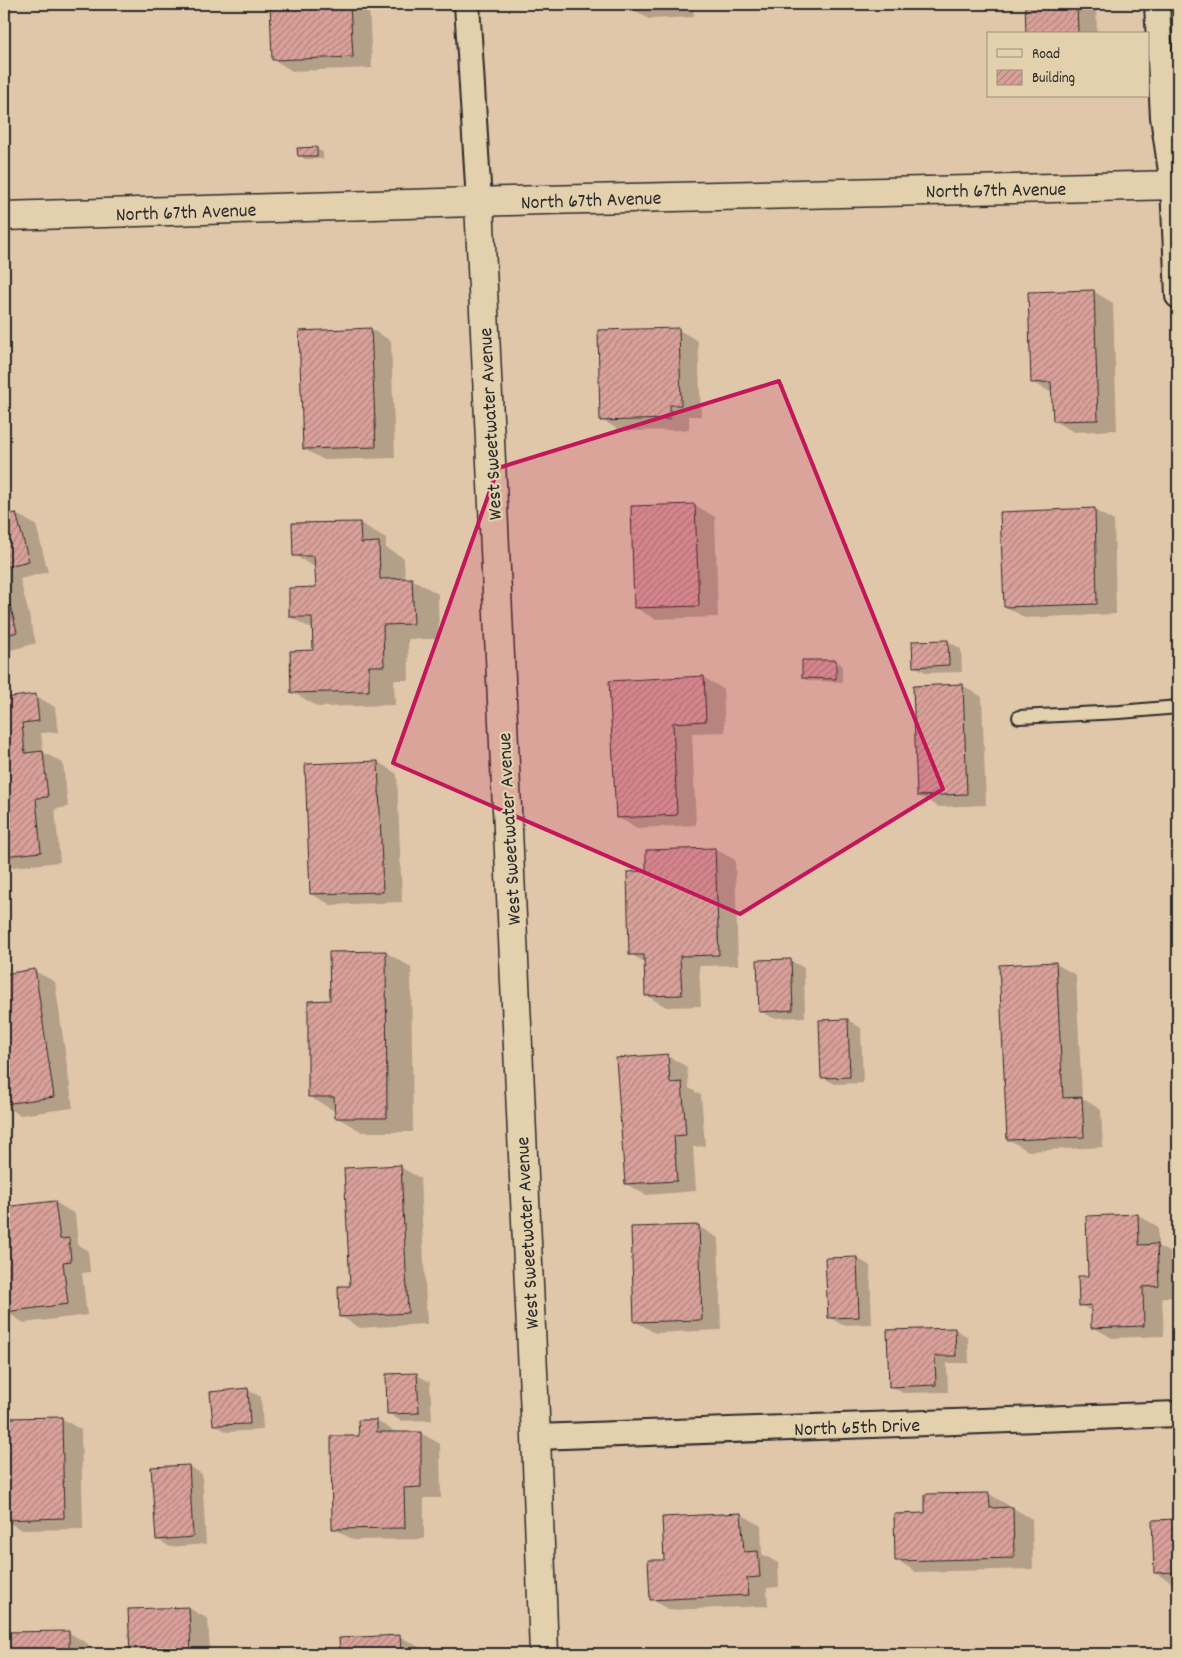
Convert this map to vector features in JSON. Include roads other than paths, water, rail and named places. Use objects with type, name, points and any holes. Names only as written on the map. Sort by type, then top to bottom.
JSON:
[{"type":"street","name":"West Sweetwater Avenue","points":[[467,4],[536,1437],[544,1654]]},
{"type":"street","points":[[1157,4],[1163,117],[1176,185],[1178,296]]},
{"type":"street","name":"North 67th Avenue","points":[[4,216],[1176,185]]},
{"type":"street","name":"North 65th Drive","points":[[536,1437],[1178,1414]]},
{"type":"lane","points":[[1019,717],[1178,707]]}]
